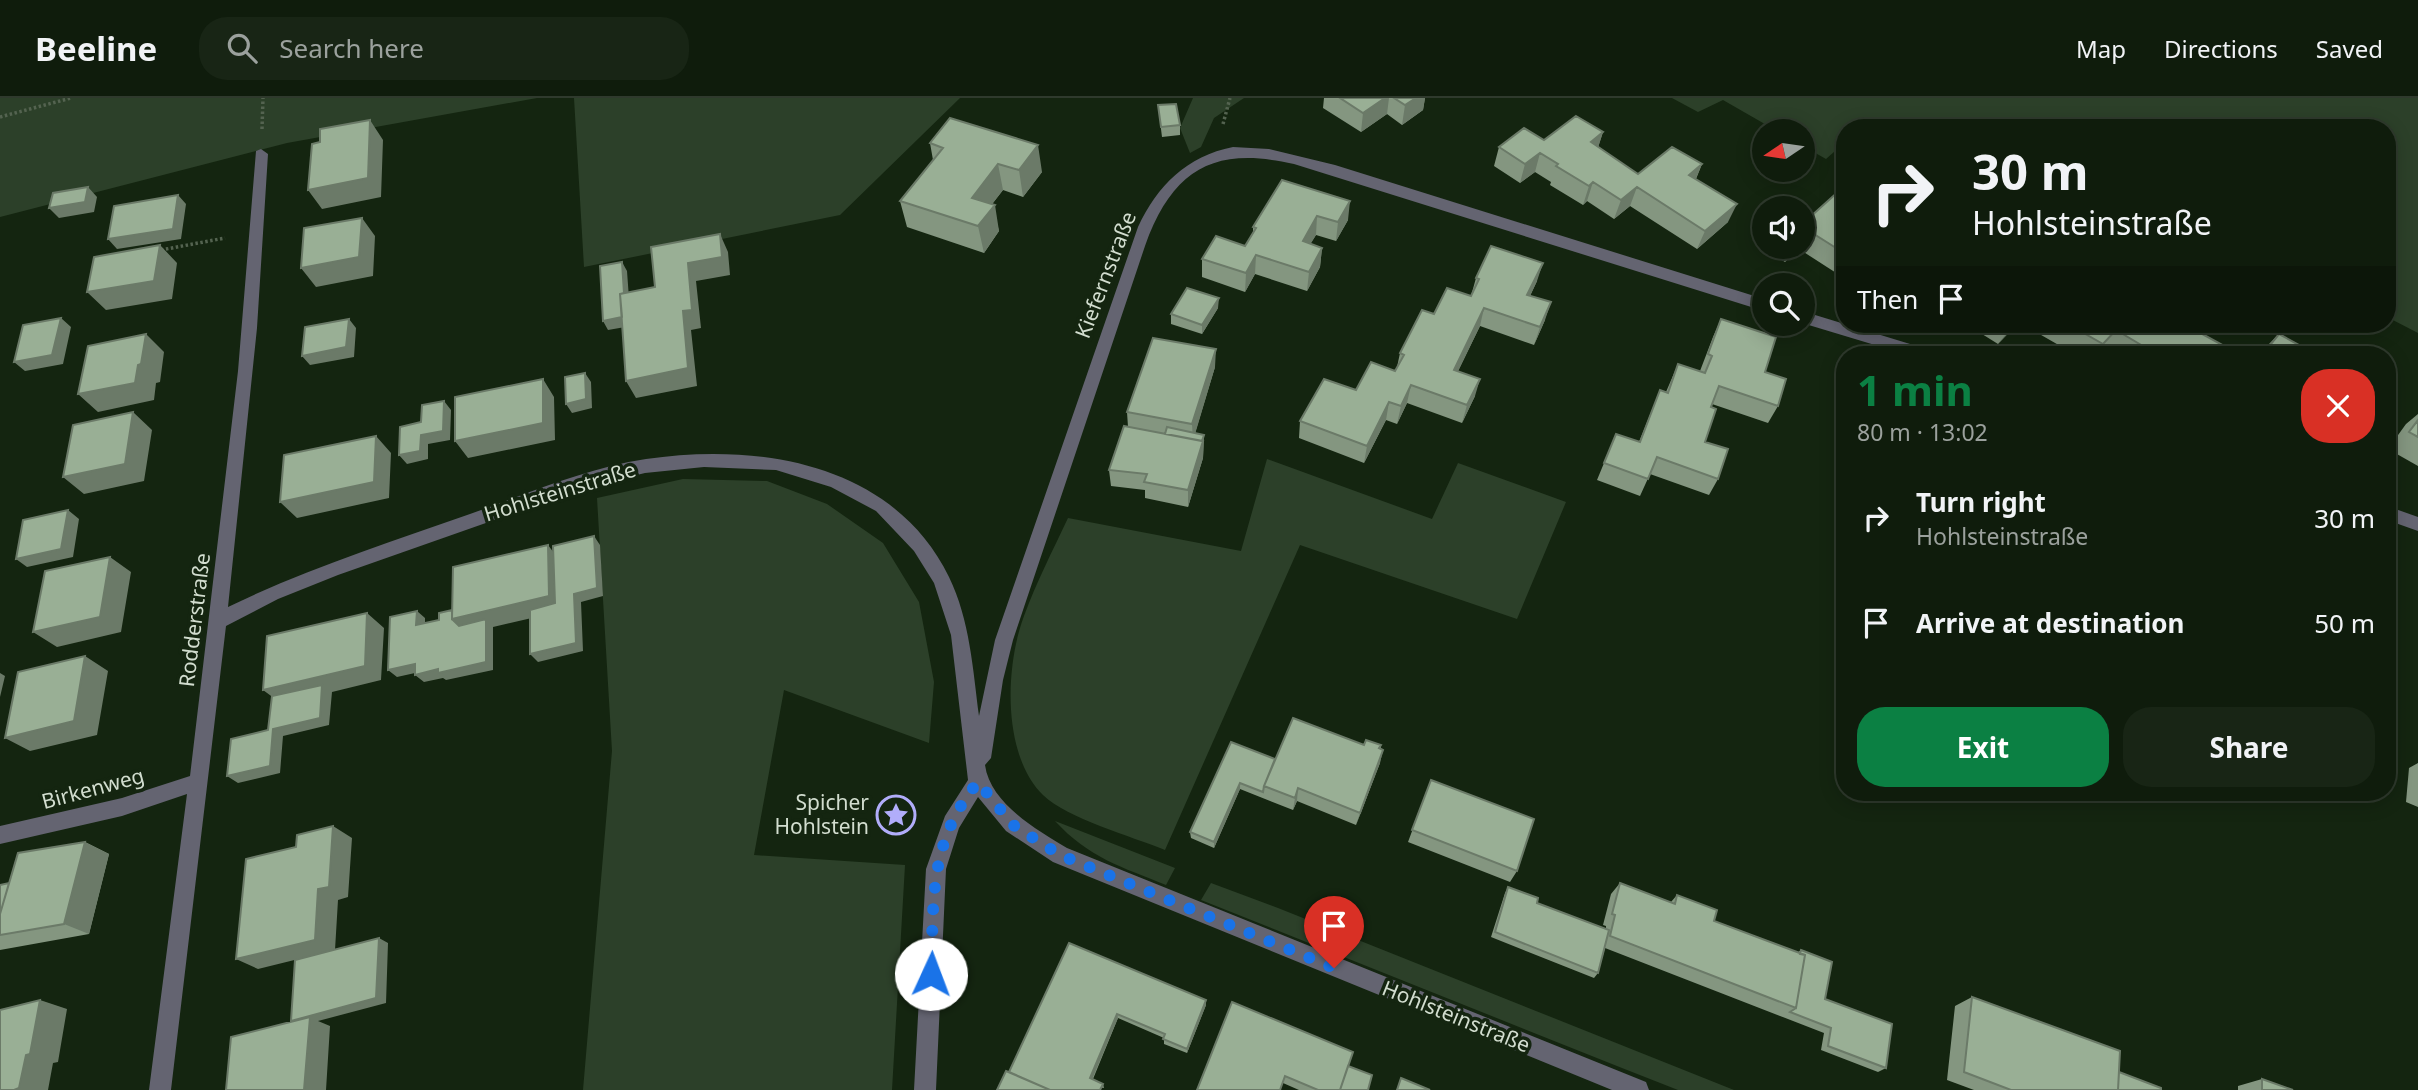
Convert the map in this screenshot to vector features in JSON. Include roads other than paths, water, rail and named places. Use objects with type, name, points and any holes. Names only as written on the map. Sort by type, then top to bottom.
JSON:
[{"type":"street","name":"Kiefernstraße","points":[[978,782],[994,680],[1004,640],[1116,308],[1149,218],[1170,188],[1190,170],[1218,155],[1235,151],[1278,156],[1330,167],[1752,301]]},
{"type":"street","name":"Rodderstraße","points":[[160,1090],[197,782],[220,620],[259,232],[261,154]]},
{"type":"street","points":[[1815,321],[1836,327]]},
{"type":"street","points":[[1855,333],[1897,346]]},
{"type":"street","name":"Hohlsteinstraße","points":[[220,620],[272,594],[444,528],[587,480],[645,466],[704,460],[776,463],[836,482],[882,506],[928,558],[942,580],[960,635],[978,782],[1013,825],[1060,855],[1638,1090]]},
{"type":"street","points":[[2396,516],[2418,524]]},
{"type":"street","name":"Birkenweg","points":[[0,835],[122,807],[197,782]]},
{"type":"street","points":[[925,1090],[936,869],[943,841],[958,806],[978,782]]},
{"type":"place","name":"Spicher Hohlstein","points":[[896,815]]}]
